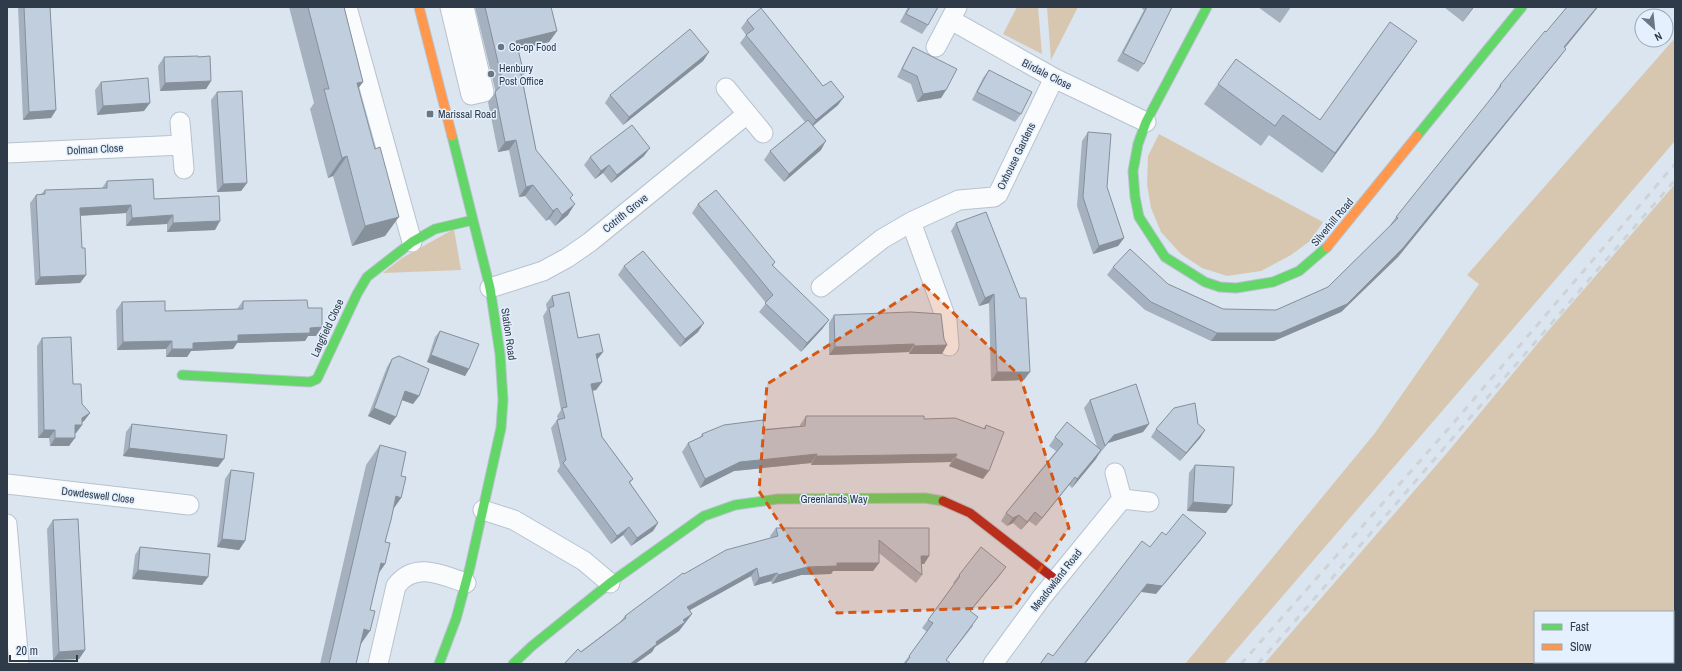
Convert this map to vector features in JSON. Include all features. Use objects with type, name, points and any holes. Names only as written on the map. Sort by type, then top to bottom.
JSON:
[{"type":"street","points":[[347,7],[412,242]]},
{"type":"street","name":"Station Road","points":[[419,7],[473,220],[484,272],[490,288],[500,354],[503,400],[501,428],[466,583],[456,619],[439,664]]},
{"type":"street","points":[[450,7],[471,95],[484,92],[464,7]]},
{"type":"street","name":"Silverhill Road","points":[[1207,7],[1146,122],[1138,144],[1133,172],[1135,197],[1139,217],[1165,257],[1205,282],[1220,287],[1236,288],[1273,282],[1298,271],[1324,252],[1522,7]]},
{"type":"street","name":"Birdale Close","points":[[936,46],[954,14],[1054,78],[1146,122]]},
{"type":"street","name":"Oxhouse Gardens","points":[[821,287],[882,239],[911,222],[959,200],[994,197],[998,194],[1054,78]]},
{"type":"street","points":[[726,88],[763,133]]},
{"type":"street","name":"Cotrith Grove","points":[[490,288],[543,271],[567,258],[590,242],[747,114]]},
{"type":"street","points":[[180,122],[184,169]]},
{"type":"street","name":"Dolman Close","points":[[7,153],[182,145]]},
{"type":"street","name":"Langfield Close","points":[[182,375],[310,382],[317,379],[357,294],[367,277],[412,242],[435,229],[473,220]]},
{"type":"street","points":[[911,222],[947,321],[949,346]]},
{"type":"street","points":[[1115,472],[1122,499],[1149,502]]},
{"type":"street","name":"Dowdeswell Close","points":[[7,484],[189,505]]},
{"type":"street","name":"Greenlands Way","points":[[513,664],[532,646],[610,584],[704,516],[735,505],[778,499],[925,498],[946,502],[970,513],[1056,580]]},
{"type":"street","name":"Meadowland Road","points":[[993,664],[1056,580],[1122,499]]},
{"type":"street","points":[[483,510],[514,520],[584,561],[610,584]]},
{"type":"street","points":[[7,524],[19,664]]},
{"type":"street","points":[[378,664],[396,586],[402,578],[411,574],[428,572],[466,583]]},
{"type":"highlighted area","points":[[924,285],[1020,376],[1069,528],[1014,607],[837,613],[759,491],[767,384]]},
{"type":"shaded area","points":[[1017,7],[1038,7],[1042,54],[1003,34]]},
{"type":"shaded area","points":[[1047,7],[1078,7],[1051,60]]},
{"type":"shaded area","points":[[1675,38],[1675,141],[1224,664],[1185,664],[1375,433],[1479,284],[1467,275],[1666,48],[1674,48]]},
{"type":"shaded area","points":[[1159,134],[1323,222],[1310,241],[1291,255],[1261,271],[1227,276],[1202,268],[1181,254],[1161,232],[1151,208],[1147,184],[1148,156]]},
{"type":"shaded area","points":[[1675,184],[1675,664],[1264,664],[1447,453],[1548,331]]},
{"type":"shaded area","points":[[454,229],[461,270],[383,273],[402,258]]},
{"type":"building","points":[[24,7],[50,7],[56,110],[29,112]]},
{"type":"building","points":[[308,7],[344,7],[363,82],[357,83],[375,149],[380,147],[399,217],[365,226],[347,156],[342,158],[324,89],[329,89]]},
{"type":"building","points":[[485,7],[551,7],[557,31],[516,41],[524,74],[521,74],[536,150],[573,195],[570,198],[575,204],[562,215],[557,208],[553,211],[533,185],[526,187],[516,140],[505,142],[495,92],[502,85],[502,79]]},
{"type":"building","points":[[910,7],[938,7],[928,25],[906,14]]},
{"type":"building","points":[[1147,7],[1172,7],[1144,64],[1123,53]]},
{"type":"building","points":[[1567,7],[1597,7],[1564,47],[1566,49],[1403,248],[1347,304],[1280,333],[1217,333],[1151,302],[1113,267],[1130,249],[1168,284],[1223,309],[1276,310],[1328,287],[1398,218],[1396,217],[1501,86],[1500,85]]},
{"type":"building","points":[[761,8],[823,86],[831,81],[844,97],[816,120],[746,35],[754,29],[747,20]]},
{"type":"building","points":[[1390,22],[1417,41],[1335,153],[1283,115],[1275,126],[1218,84],[1236,59],[1320,120]]},
{"type":"building","points":[[690,29],[709,52],[629,117],[610,95]]},
{"type":"building","points":[[913,47],[957,69],[946,90],[923,94],[917,76],[902,69]]},
{"type":"building","points":[[210,56],[211,81],[165,83],[164,57]]},
{"type":"building","points":[[989,70],[1032,92],[1021,114],[977,92]]},
{"type":"building","points":[[148,78],[150,103],[103,106],[101,82]]},
{"type":"building","points":[[242,91],[247,183],[223,184],[217,92]]},
{"type":"building","points":[[808,120],[826,141],[789,174],[770,151]]},
{"type":"building","points":[[632,125],[650,148],[617,175],[609,165],[601,171],[590,157]]},
{"type":"building","points":[[1088,132],[1111,134],[1107,187],[1124,238],[1099,246],[1083,197]]},
{"type":"building","points":[[153,179],[154,199],[219,196],[220,221],[173,223],[173,215],[132,218],[131,205],[80,208],[82,248],[85,248],[86,275],[40,277],[36,195],[45,194],[45,190],[107,188],[107,181]]},
{"type":"building","points":[[716,190],[775,262],[772,265],[829,320],[807,343],[765,303],[773,295],[698,204]]},
{"type":"building","points":[[986,212],[1020,298],[1026,298],[1030,372],[997,372],[994,294],[985,298],[956,223]]},
{"type":"building","points":[[643,251],[704,323],[685,339],[624,266]]},
{"type":"building","points":[[569,292],[578,338],[599,334],[603,352],[596,354],[602,382],[591,384],[602,437],[633,479],[629,482],[658,523],[637,538],[629,527],[617,536],[563,463],[566,460],[557,420],[565,418],[562,408],[567,407],[549,308],[554,306],[552,296]]},
{"type":"building","points":[[307,300],[308,308],[322,308],[322,327],[310,328],[310,333],[238,335],[238,341],[193,343],[193,349],[172,349],[172,341],[123,342],[122,302],[165,301],[165,311],[243,309],[243,301]]},
{"type":"building","points":[[911,312],[941,314],[944,339],[947,345],[914,346],[914,344],[835,347],[834,315]]},
{"type":"building","points":[[440,331],[479,344],[469,369],[431,355]]},
{"type":"building","points":[[71,337],[73,384],[81,384],[82,404],[90,413],[82,418],[82,425],[75,425],[75,438],[55,438],[55,430],[44,430],[42,338]]},
{"type":"building","points":[[399,356],[429,369],[419,396],[405,391],[396,417],[374,408],[392,359]]},
{"type":"building","points":[[1136,384],[1149,424],[1114,435],[1105,446],[1090,400]]},
{"type":"building","points":[[1195,403],[1198,424],[1205,430],[1186,453],[1156,429],[1174,408]]},
{"type":"building","points":[[806,416],[924,416],[924,419],[955,418],[985,429],[986,425],[1004,432],[989,471],[955,458],[957,454],[816,456],[817,454],[740,462],[705,479],[688,443],[703,436],[702,434],[724,425],[763,420],[764,430],[805,426]]},
{"type":"building","points":[[1067,422],[1101,450],[1077,479],[1075,477],[1042,518],[1035,512],[1027,522],[1019,515],[1013,518],[1006,513],[1063,444],[1055,437]]},
{"type":"building","points":[[132,424],[227,435],[224,459],[129,448]]},
{"type":"building","points":[[380,445],[406,452],[401,476],[406,477],[401,498],[396,496],[385,542],[390,543],[385,564],[381,563],[370,610],[375,611],[370,631],[364,629],[356,664],[329,664]]},
{"type":"building","points":[[1195,465],[1234,467],[1232,505],[1193,502]]},
{"type":"building","points":[[231,470],[254,473],[245,541],[222,539]]},
{"type":"building","points":[[1183,514],[1206,533],[1162,586],[1147,584],[1084,664],[1040,664],[1048,653],[1053,656],[1142,541],[1150,547],[1162,532],[1166,535]]},
{"type":"building","points":[[78,519],[85,650],[59,652],[53,520]]},
{"type":"building","points":[[776,528],[929,528],[929,556],[921,556],[922,575],[879,540],[879,563],[837,563],[837,566],[807,567],[778,575],[777,573],[759,578],[757,568],[687,607],[692,614],[683,620],[685,622],[656,642],[657,644],[630,664],[564,664],[578,649],[581,652],[626,618],[625,616],[683,573],[684,574],[726,550],[778,536]]},
{"type":"building","points":[[140,547],[210,554],[208,577],[138,570]]},
{"type":"building","points":[[981,547],[1006,567],[970,611],[978,617],[946,660],[951,664],[905,664],[910,657],[909,656],[933,623],[928,620],[960,576],[959,575]]},
{"type":"railway","points":[[1241,664],[1456,420],[1675,164]]},
{"type":"railway","points":[[1258,664],[1675,180]]},
{"type":"traffic: fast","points":[[1207,7],[1146,122],[1138,144],[1133,171],[1135,197],[1139,217],[1165,257],[1205,282],[1220,287],[1236,288],[1273,282],[1299,271],[1327,247]]},
{"type":"traffic: fast","points":[[1417,136],[1522,7]]},
{"type":"traffic: fast","points":[[439,664],[456,619],[470,567],[501,428],[503,400],[500,354],[490,288],[452,136]]},
{"type":"traffic: fast","points":[[182,375],[310,382],[317,379],[357,294],[367,277],[412,242],[435,229],[473,220]]},
{"type":"traffic: fast","points":[[513,664],[532,646],[610,583],[704,516],[735,505],[778,499],[925,498],[943,501]]},
{"type":"traffic: slow","points":[[419,7],[452,136]]},
{"type":"traffic: slow","points":[[1327,247],[1417,136]]},
{"type":"traffic: jam","points":[[943,501],[970,513],[1056,580]]},
{"type":"place","name":"Co-op Food","points":[[501,47]]},
{"type":"place","name":"Henbury Post Office","points":[[491,74]]},
{"type":"place","name":"Marissal Road","points":[[430,114]]}]
